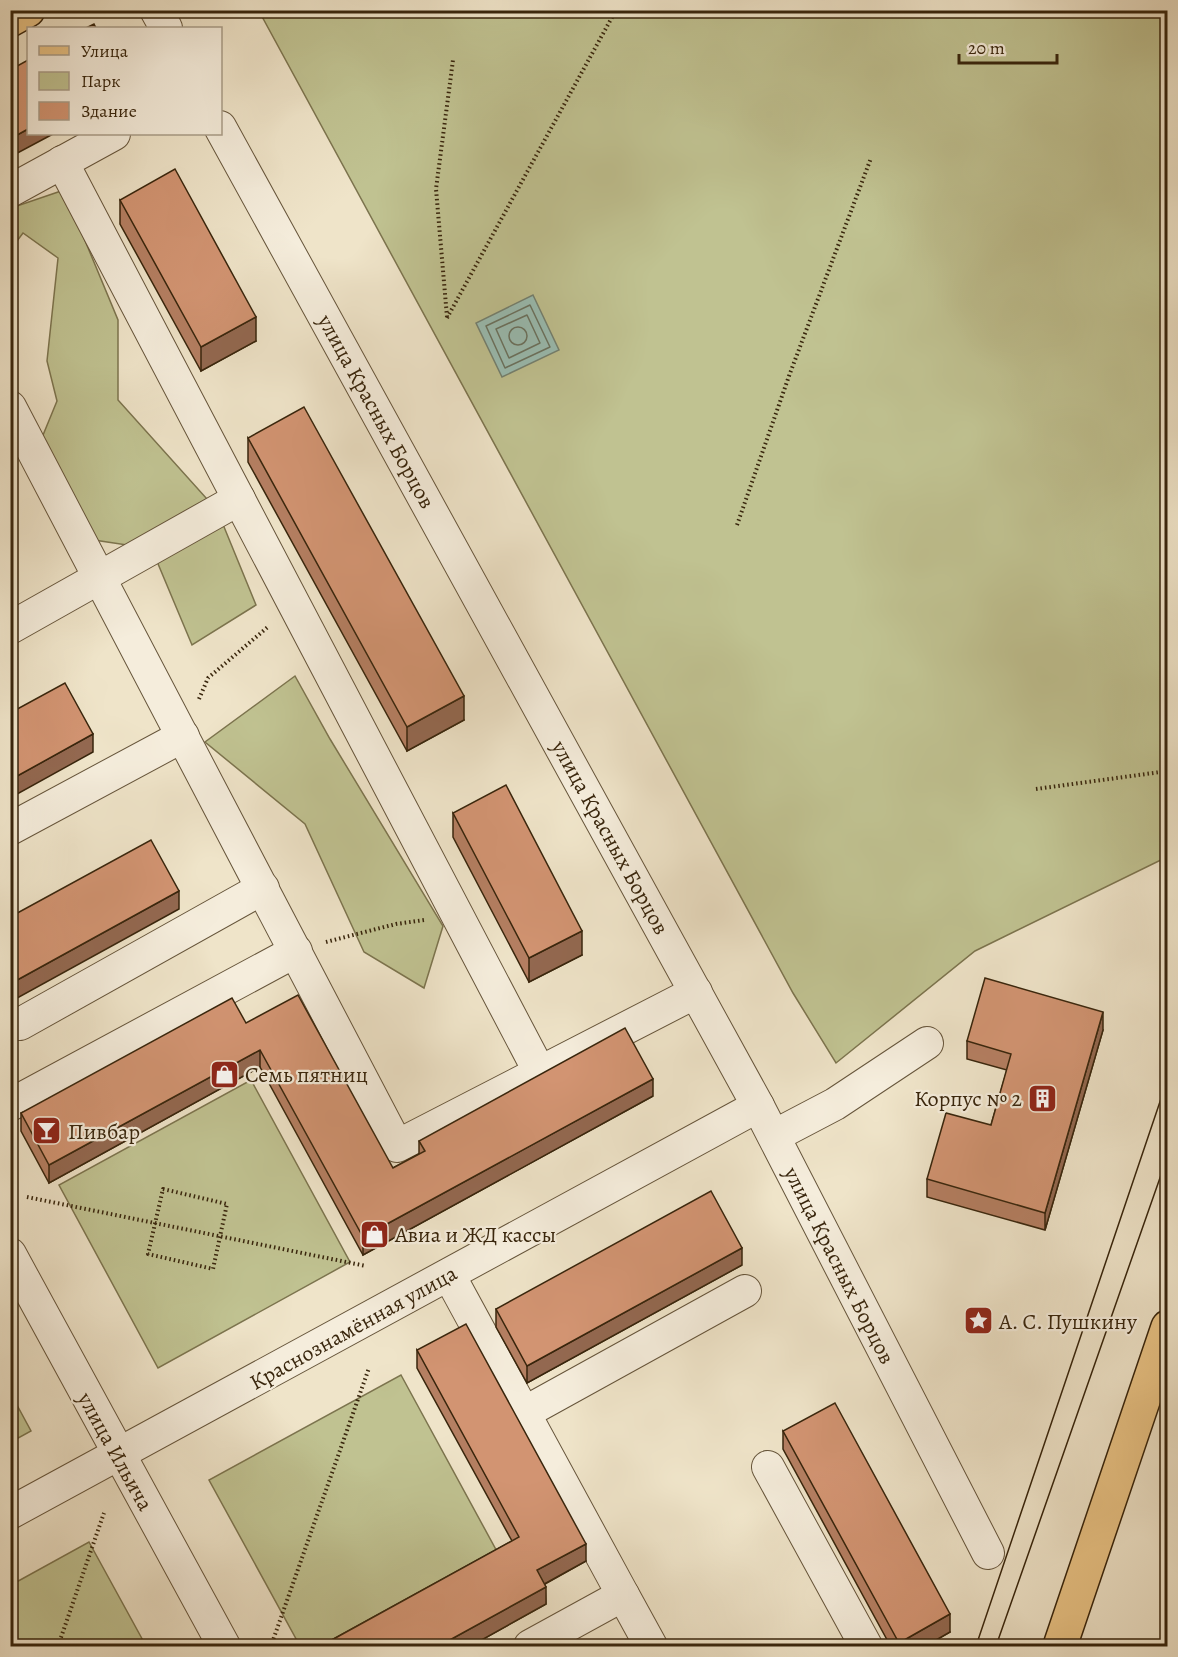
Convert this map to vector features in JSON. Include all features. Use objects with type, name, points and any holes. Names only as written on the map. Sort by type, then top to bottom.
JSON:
[{"type":"main road","points":[[10,20],[28,10]]},
{"type":"main road","points":[[1060,1647],[1167,1327]]},
{"type":"street","points":[[156,10],[165,27]]},
{"type":"street","name":"улица Красных Борцов","points":[[222,131],[758,1106],[988,1553]]},
{"type":"street","points":[[10,191],[112,135]]},
{"type":"street","points":[[62,162],[539,1071]]},
{"type":"street","points":[[14,421],[183,735],[397,1146],[696,992]]},
{"type":"street","points":[[10,628],[239,499]]},
{"type":"street","points":[[10,829],[183,735]]},
{"type":"street","points":[[20,1024],[263,888]]},
{"type":"street","points":[[10,1105],[296,951]]},
{"type":"street","points":[[774,1136],[836,1104],[927,1043]]},
{"type":"street","name":"Краснознамённая улица","points":[[10,1513],[758,1106]]},
{"type":"street","name":"улица Ильича","points":[[10,1254],[224,1647]]},
{"type":"street","points":[[449,1275],[651,1647]]},
{"type":"street","points":[[524,1413],[745,1291]]},
{"type":"street","points":[[768,1467],[866,1647]]},
{"type":"street","points":[[530,1647],[623,1595]]},
{"type":"path","points":[[453,60],[436,189],[447,318],[616,10]]},
{"type":"path","points":[[737,525],[789,376],[871,158]]},
{"type":"path","points":[[183,735],[208,678],[294,604]]},
{"type":"path","points":[[1036,789],[1167,771]]},
{"type":"path","points":[[296,951],[396,924],[457,916]]},
{"type":"path","points":[[163,1189],[227,1204],[219,1236],[213,1269],[148,1254],[163,1189]]},
{"type":"path","points":[[27,1197],[366,1266]]},
{"type":"path","points":[[272,1643],[369,1368]]},
{"type":"path","points":[[58,1647],[104,1513]]},
{"type":"green space","points":[[259,11],[1167,11],[1167,857],[975,951],[836,1063],[793,993]]},
{"type":"green space","points":[[64,190],[118,320],[118,400],[207,499],[127,545],[94,540],[41,440],[57,401],[47,361],[58,258],[23,233],[11,249],[11,208]]},
{"type":"green space","points":[[222,522],[256,605],[192,645],[156,559]]},
{"type":"green space","points":[[295,676],[330,739],[443,926],[424,988],[364,952],[305,824],[205,742]]},
{"type":"green space","points":[[251,1080],[350,1262],[158,1368],[59,1185]]},
{"type":"green space","points":[[401,1375],[500,1557],[338,1646],[300,1646],[209,1480]]},
{"type":"green space","points":[[11,1394],[31,1431],[10,1442]]},
{"type":"green space","points":[[89,1542],[146,1646],[11,1646],[11,1585]]},
{"type":"water","points":[[533,295],[559,350],[502,377],[476,323]]},
{"type":"building","points":[[27,61],[27,130],[10,139],[10,70]]},
{"type":"building","points":[[175,169],[256,317],[201,347],[120,200]]},
{"type":"building","points":[[304,407],[464,696],[407,727],[248,438]]},
{"type":"building","points":[[65,683],[93,734],[10,780],[10,713]]},
{"type":"building","points":[[506,785],[582,931],[529,958],[453,813]]},
{"type":"building","points":[[151,840],[179,891],[10,984],[10,917]]},
{"type":"building","name":"Корпус № 2","points":[[985,978],[1103,1012],[1045,1213],[927,1179],[946,1113],[991,1125],[1011,1054],[967,1041]]},
{"type":"building","points":[[298,995],[393,1168],[425,1151],[419,1141],[625,1028],[653,1079],[363,1237],[260,1050],[49,1165],[21,1113],[232,998],[246,1023]]},
{"type":"building","points":[[711,1191],[742,1248],[527,1366],[496,1309]]},
{"type":"building","points":[[466,1324],[586,1544],[537,1570],[546,1587],[437,1647],[319,1647],[519,1537],[417,1350]]},
{"type":"building","points":[[835,1403],[950,1614],[899,1643],[783,1431]]},
{"type":"tram line","points":[[976,1646],[1168,1078]]},
{"type":"tram line","points":[[996,1646],[1168,1155]]},
{"type":"place","name":"Семь пятниц","points":[[224,1074]]},
{"type":"place","name":"Корпус № 2","points":[[1043,1098]]},
{"type":"place","name":"Пивбар","points":[[47,1131]]},
{"type":"place","name":"Авиа и ЖД кассы","points":[[374,1234]]},
{"type":"place","name":"А. С. Пушкину","points":[[978,1321]]}]
